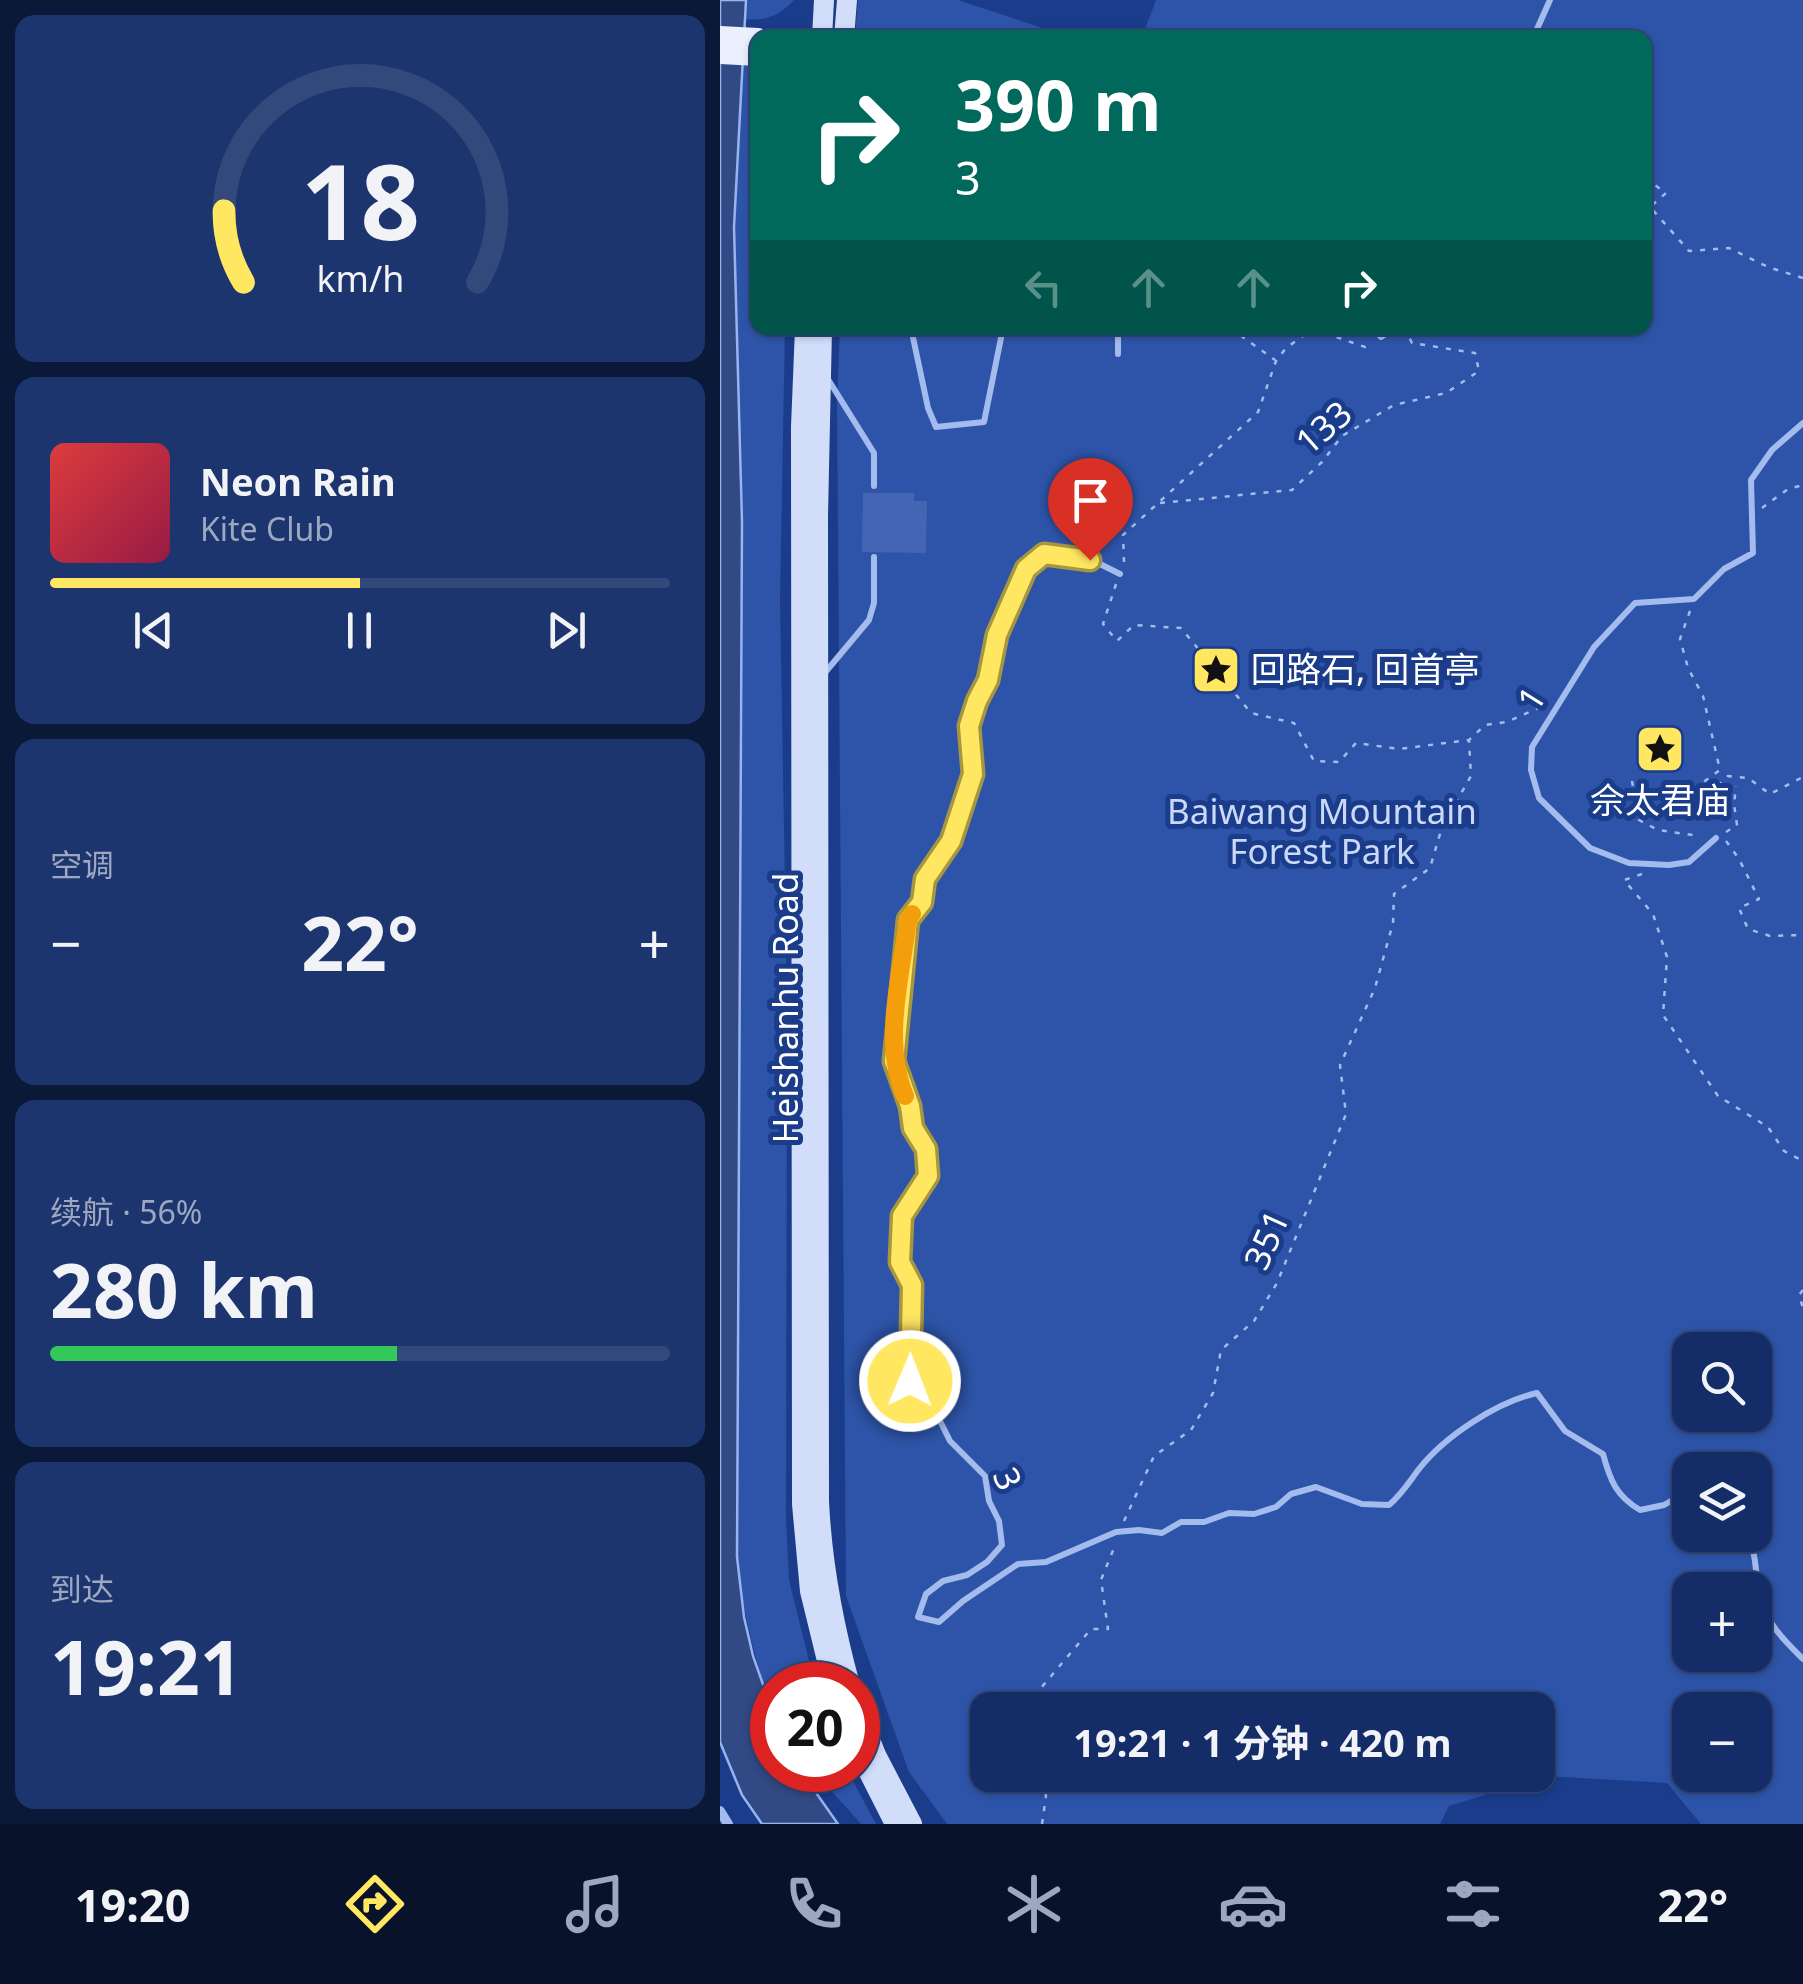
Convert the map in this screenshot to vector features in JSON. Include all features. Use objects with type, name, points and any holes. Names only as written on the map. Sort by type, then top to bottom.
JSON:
[{"type":"main road","points":[[822,30],[824,0]]},
{"type":"main road","points":[[845,30],[847,0]]},
{"type":"main road","points":[[720,36],[750,38]]},
{"type":"main road","points":[[720,53],[750,55]]},
{"type":"main road","name":"Heishanhu Road","points":[[805,335],[801,427],[802,1504],[810,1591],[827,1662]]},
{"type":"main road","name":"Heishanhu Road","points":[[821,335],[819,1501],[831,1614],[844,1662]]},
{"type":"main road","points":[[880,1763],[912,1824]]},
{"type":"main road","points":[[879,1792],[895,1824]]},
{"type":"street","points":[[720,1811],[728,1824]]},
{"type":"lane","points":[[1537,30],[1550,0]]},
{"type":"lane","points":[[913,335],[928,408],[936,427],[984,422],[1001,335]]},
{"type":"lane","points":[[1118,335],[1118,354]]},
{"type":"lane","points":[[819,364],[874,454],[874,486]]},
{"type":"lane","points":[[1694,599],[1724,569],[1753,553],[1751,480],[1772,450],[1803,423]]},
{"type":"lane","name":"3","points":[[1120,574],[1090,560],[1044,554],[1026,569],[997,635],[988,680],[969,726],[973,774],[951,841],[925,879],[922,902],[908,920],[894,1061],[910,1106],[913,1128],[926,1149],[928,1176],[902,1216],[900,1262],[912,1285],[911,1335],[903,1358],[910,1381],[928,1397],[950,1441],[984,1476],[988,1501],[999,1521],[1002,1545],[967,1575],[943,1581],[926,1594],[918,1617],[939,1622],[1018,1564],[1046,1562],[1120,1532],[1162,1533],[1182,1522],[1254,1514],[1316,1486],[1362,1504],[1389,1505],[1451,1434],[1512,1398],[1537,1393],[1565,1431],[1603,1454],[1621,1498],[1640,1510],[1672,1500]]},
{"type":"lane","points":[[819,680],[869,620],[874,603],[874,557]]},
{"type":"lane","name":"1","points":[[1669,865],[1629,862],[1590,848],[1539,798],[1531,770],[1532,746],[1594,648],[1635,603],[1694,599]]},
{"type":"lane","points":[[1669,865],[1689,862],[1716,838]]},
{"type":"lane","points":[[1754,1552],[1760,1600],[1769,1620],[1803,1659]]},
{"type":"path","points":[[1652,183],[1666,192],[1652,205]]},
{"type":"path","points":[[1652,209],[1688,250],[1729,248],[1803,278]]},
{"type":"path","points":[[1240,335],[1276,360]]},
{"type":"path","points":[[1304,335],[1276,360],[1258,412],[1123,535],[1125,560],[1103,624],[1118,641],[1134,625],[1181,628],[1251,713],[1294,723],[1314,761],[1339,762],[1356,742],[1400,749],[1469,740],[1485,725],[1507,722],[1564,696]]},
{"type":"path","points":[[1329,335],[1365,348],[1382,337]]},
{"type":"path","name":"133","points":[[1158,503],[1292,490],[1342,436],[1394,405],[1446,394],[1479,371],[1474,353],[1412,343],[1408,335]]},
{"type":"path","points":[[1752,515],[1788,489],[1803,486]]},
{"type":"path","points":[[1694,599],[1680,640],[1702,696],[1720,770],[1684,796],[1695,814]]},
{"type":"path","name":"351","points":[[1038,1692],[1091,1629],[1108,1629],[1100,1580],[1154,1456],[1192,1430],[1213,1393],[1221,1350],[1254,1321],[1277,1284],[1346,1114],[1340,1065],[1374,988],[1392,923],[1394,894],[1430,868],[1442,827],[1471,776],[1469,740]]},
{"type":"path","points":[[1637,797],[1649,810],[1695,814],[1714,811],[1717,788],[1728,776],[1748,778],[1770,794],[1803,776]]},
{"type":"path","points":[[1632,782],[1639,820],[1658,830],[1724,839],[1740,858],[1759,898],[1739,908],[1748,929],[1770,936],[1803,935]]},
{"type":"path","points":[[1716,838],[1737,826],[1736,786]]},
{"type":"path","points":[[1717,788],[1734,804]]},
{"type":"path","points":[[1669,865],[1624,880],[1653,914],[1667,957],[1663,1015],[1718,1096],[1768,1127],[1784,1151],[1803,1161]]},
{"type":"path","points":[[1803,1290],[1799,1294],[1803,1308]]},
{"type":"path","points":[[1042,1824],[1045,1792]]},
{"type":"green space","points":[[746,0],[794,0],[778,14],[745,19]]},
{"type":"green space","points":[[858,0],[958,0],[1049,30],[856,30]]},
{"type":"green space","name":"Baiwang Mountain Forest Park","points":[[1156,0],[1803,0],[1803,1824],[1701,1824],[1674,1792],[1772,1792],[1772,1692],[1672,1692],[1672,1789],[1667,1783],[1555,1777],[1555,1692],[970,1692],[970,1792],[1494,1792],[1449,1806],[1440,1824],[947,1824],[909,1772],[880,1691],[880,1662],[870,1662],[846,1596],[837,400],[840,335],[1652,335],[1652,30],[1145,30]]},
{"type":"green space","points":[[743,63],[750,64],[750,335],[785,335],[780,599],[787,1002],[786,1518],[789,1580],[809,1662],[757,1662],[737,1557],[742,522],[734,226]]},
{"type":"green space","points":[[832,1792],[859,1792],[876,1824],[861,1824]]},
{"type":"shaded area","points":[[720,0],[746,0],[734,227],[742,522],[737,1557],[744,1617],[755,1662],[750,1662],[750,1792],[815,1792],[838,1824],[762,1824],[742,1795],[720,1742]]},
{"type":"building","points":[[863,493],[914,493],[914,501],[927,501],[926,553],[862,552]]},
{"type":"slow traffic","points":[[905,1096],[894,1061],[894,1034],[908,920],[912,914]]},
{"type":"place","name":"回路石, 回首亭","points":[[1216,670]]},
{"type":"place","name":"佘太君庙","points":[[1660,749]]},
{"type":"route","points":[[910,1381],[903,1358],[911,1335],[912,1285],[900,1262],[902,1216],[928,1176],[926,1149],[913,1128],[910,1106],[894,1061],[908,920],[922,902],[925,879],[951,841],[973,774],[969,726],[988,680],[997,635],[1026,569],[1044,554],[1090,560]]}]
